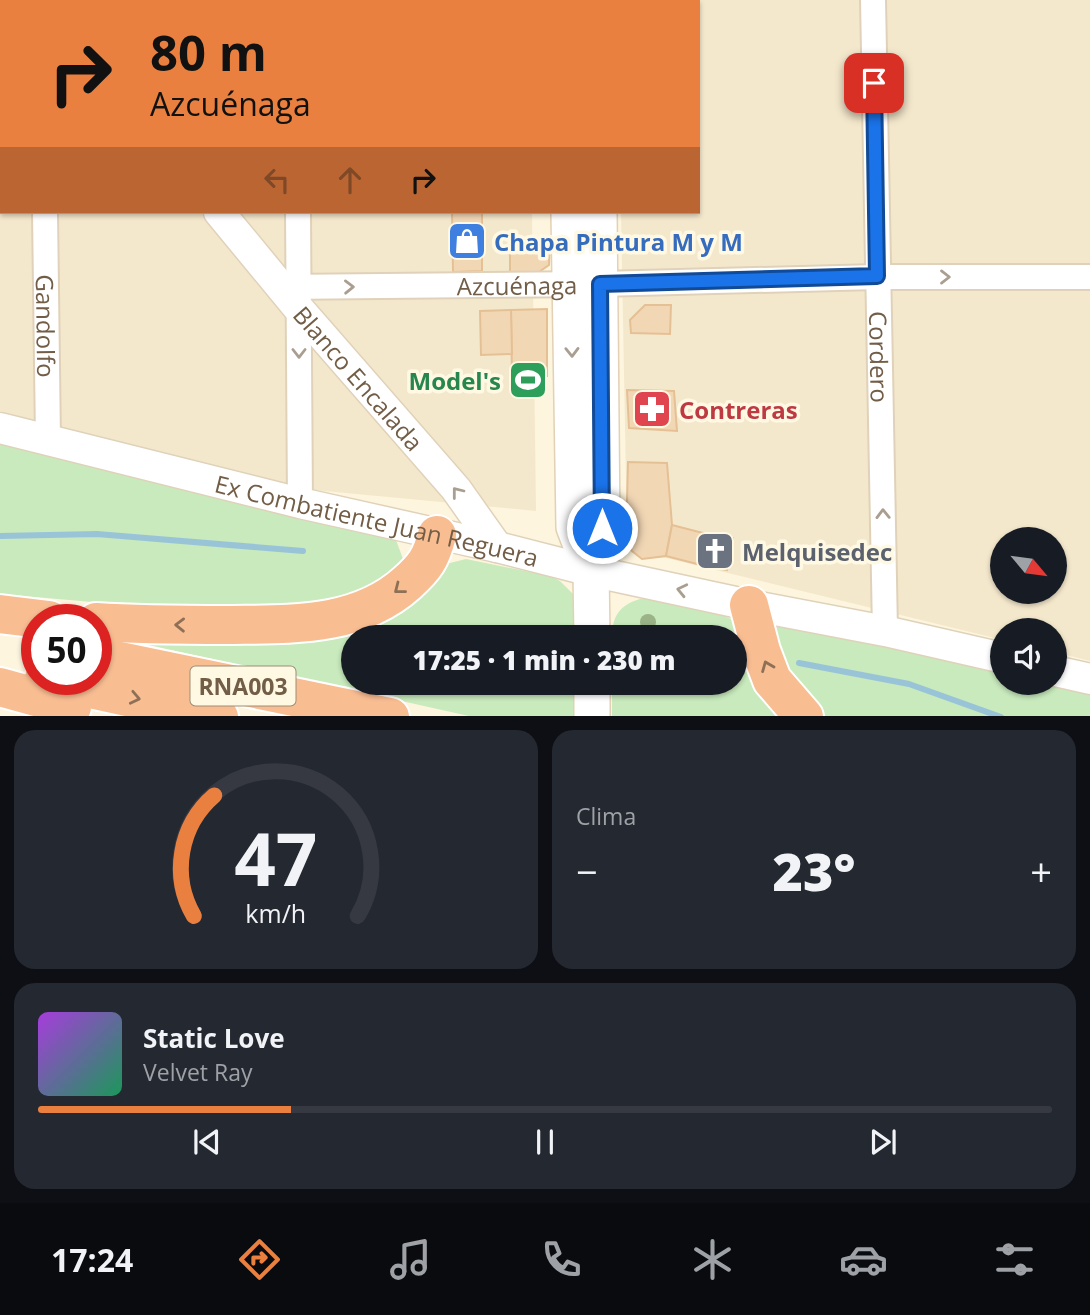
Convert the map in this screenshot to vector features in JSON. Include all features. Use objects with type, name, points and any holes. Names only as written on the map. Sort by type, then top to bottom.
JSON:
[{"type":"highway","points":[[112,622],[279,624],[319,621],[349,615],[376,606],[400,590],[432,555],[437,535]]},
{"type":"highway","points":[[749,605],[772,680],[804,716]]},
{"type":"highway","points":[[0,614],[21,617]]},
{"type":"highway","points":[[0,637],[21,641]]},
{"type":"highway","name":"RNA003","points":[[112,659],[390,716]]},
{"type":"highway","points":[[0,670],[21,674]]},
{"type":"highway","points":[[0,687],[105,716]]},
{"type":"highway","name":"RNA003","points":[[112,693],[219,716]]},
{"type":"main road","points":[[569,214],[585,284],[602,528],[591,571],[592,625]]},
{"type":"main road","points":[[585,284],[599,214]]},
{"type":"main road","points":[[592,695],[592,716]]},
{"type":"street","name":"Cordero","points":[[873,0],[885,631]]},
{"type":"street","name":"Gandolfo","points":[[45,214],[48,441]]},
{"type":"street","name":"Blanco Encalada","points":[[221,214],[293,294],[456,489],[497,547]]},
{"type":"street","points":[[298,214],[293,294],[300,503]]},
{"type":"street","name":"Azcuénaga","points":[[293,294],[877,276],[1090,277]]},
{"type":"street","name":"Ex Combatiente Juan Reguera","points":[[0,428],[300,503],[591,571],[885,631],[990,656]]},
{"type":"street","points":[[1067,674],[1090,679]]},
{"type":"shaded area","points":[[700,0],[1090,0],[1090,661],[1067,655],[1067,618],[990,618],[990,637],[658,556],[627,534],[621,214],[700,214]]},
{"type":"shaded area","points":[[0,214],[532,214],[536,511],[282,487],[0,411]]},
{"type":"green space","points":[[0,436],[386,533],[396,540],[403,559],[399,573],[373,594],[242,615],[0,594]]},
{"type":"green space","points":[[466,559],[550,576],[560,581],[573,594],[574,625],[341,625],[341,688],[112,637],[281,632],[442,565]]},
{"type":"green space","points":[[644,598],[717,613],[736,621],[738,625],[613,625],[624,606]]},
{"type":"green space","points":[[786,617],[990,662],[990,695],[1067,695],[1067,683],[1090,684],[1090,716],[825,716],[798,702],[777,671],[773,625]]},
{"type":"green space","points":[[747,640],[790,716],[612,716],[612,695],[747,695]]},
{"type":"green space","points":[[374,695],[575,695],[575,716],[469,716]]},
{"type":"building","name":"Chapa Pintura M y M","points":[[452,214],[482,214],[482,271],[453,272]]},
{"type":"building","points":[[510,242],[550,243],[549,265],[536,274],[510,274]]},
{"type":"building","points":[[645,305],[671,305],[670,334],[631,333],[630,320]]},
{"type":"building","points":[[547,309],[547,376],[512,377],[511,310]]},
{"type":"building","points":[[511,310],[512,354],[481,355],[480,311]]},
{"type":"building","name":"Contreras","points":[[627,390],[674,391],[677,431],[629,428]]},
{"type":"building","points":[[628,462],[667,463],[672,525],[666,556],[642,559],[632,551],[626,540]]},
{"type":"building","points":[[672,525],[703,533],[697,564],[666,556]]},
{"type":"building","name":"Melquisedec","points":[[703,533],[733,538],[727,570],[697,564]]},
{"type":"waterway","points":[[0,536],[97,534],[303,551]]},
{"type":"waterway","points":[[799,663],[909,684],[998,716]]},
{"type":"place","name":"Chapa Pintura M y M","points":[[467,241]]},
{"type":"place","name":"Model's","points":[[528,380]]},
{"type":"place","name":"Contreras","points":[[652,409]]},
{"type":"place","name":"Melquisedec","points":[[715,551]]},
{"type":"route","points":[[602,528],[600,284],[877,276],[874,83]]}]
